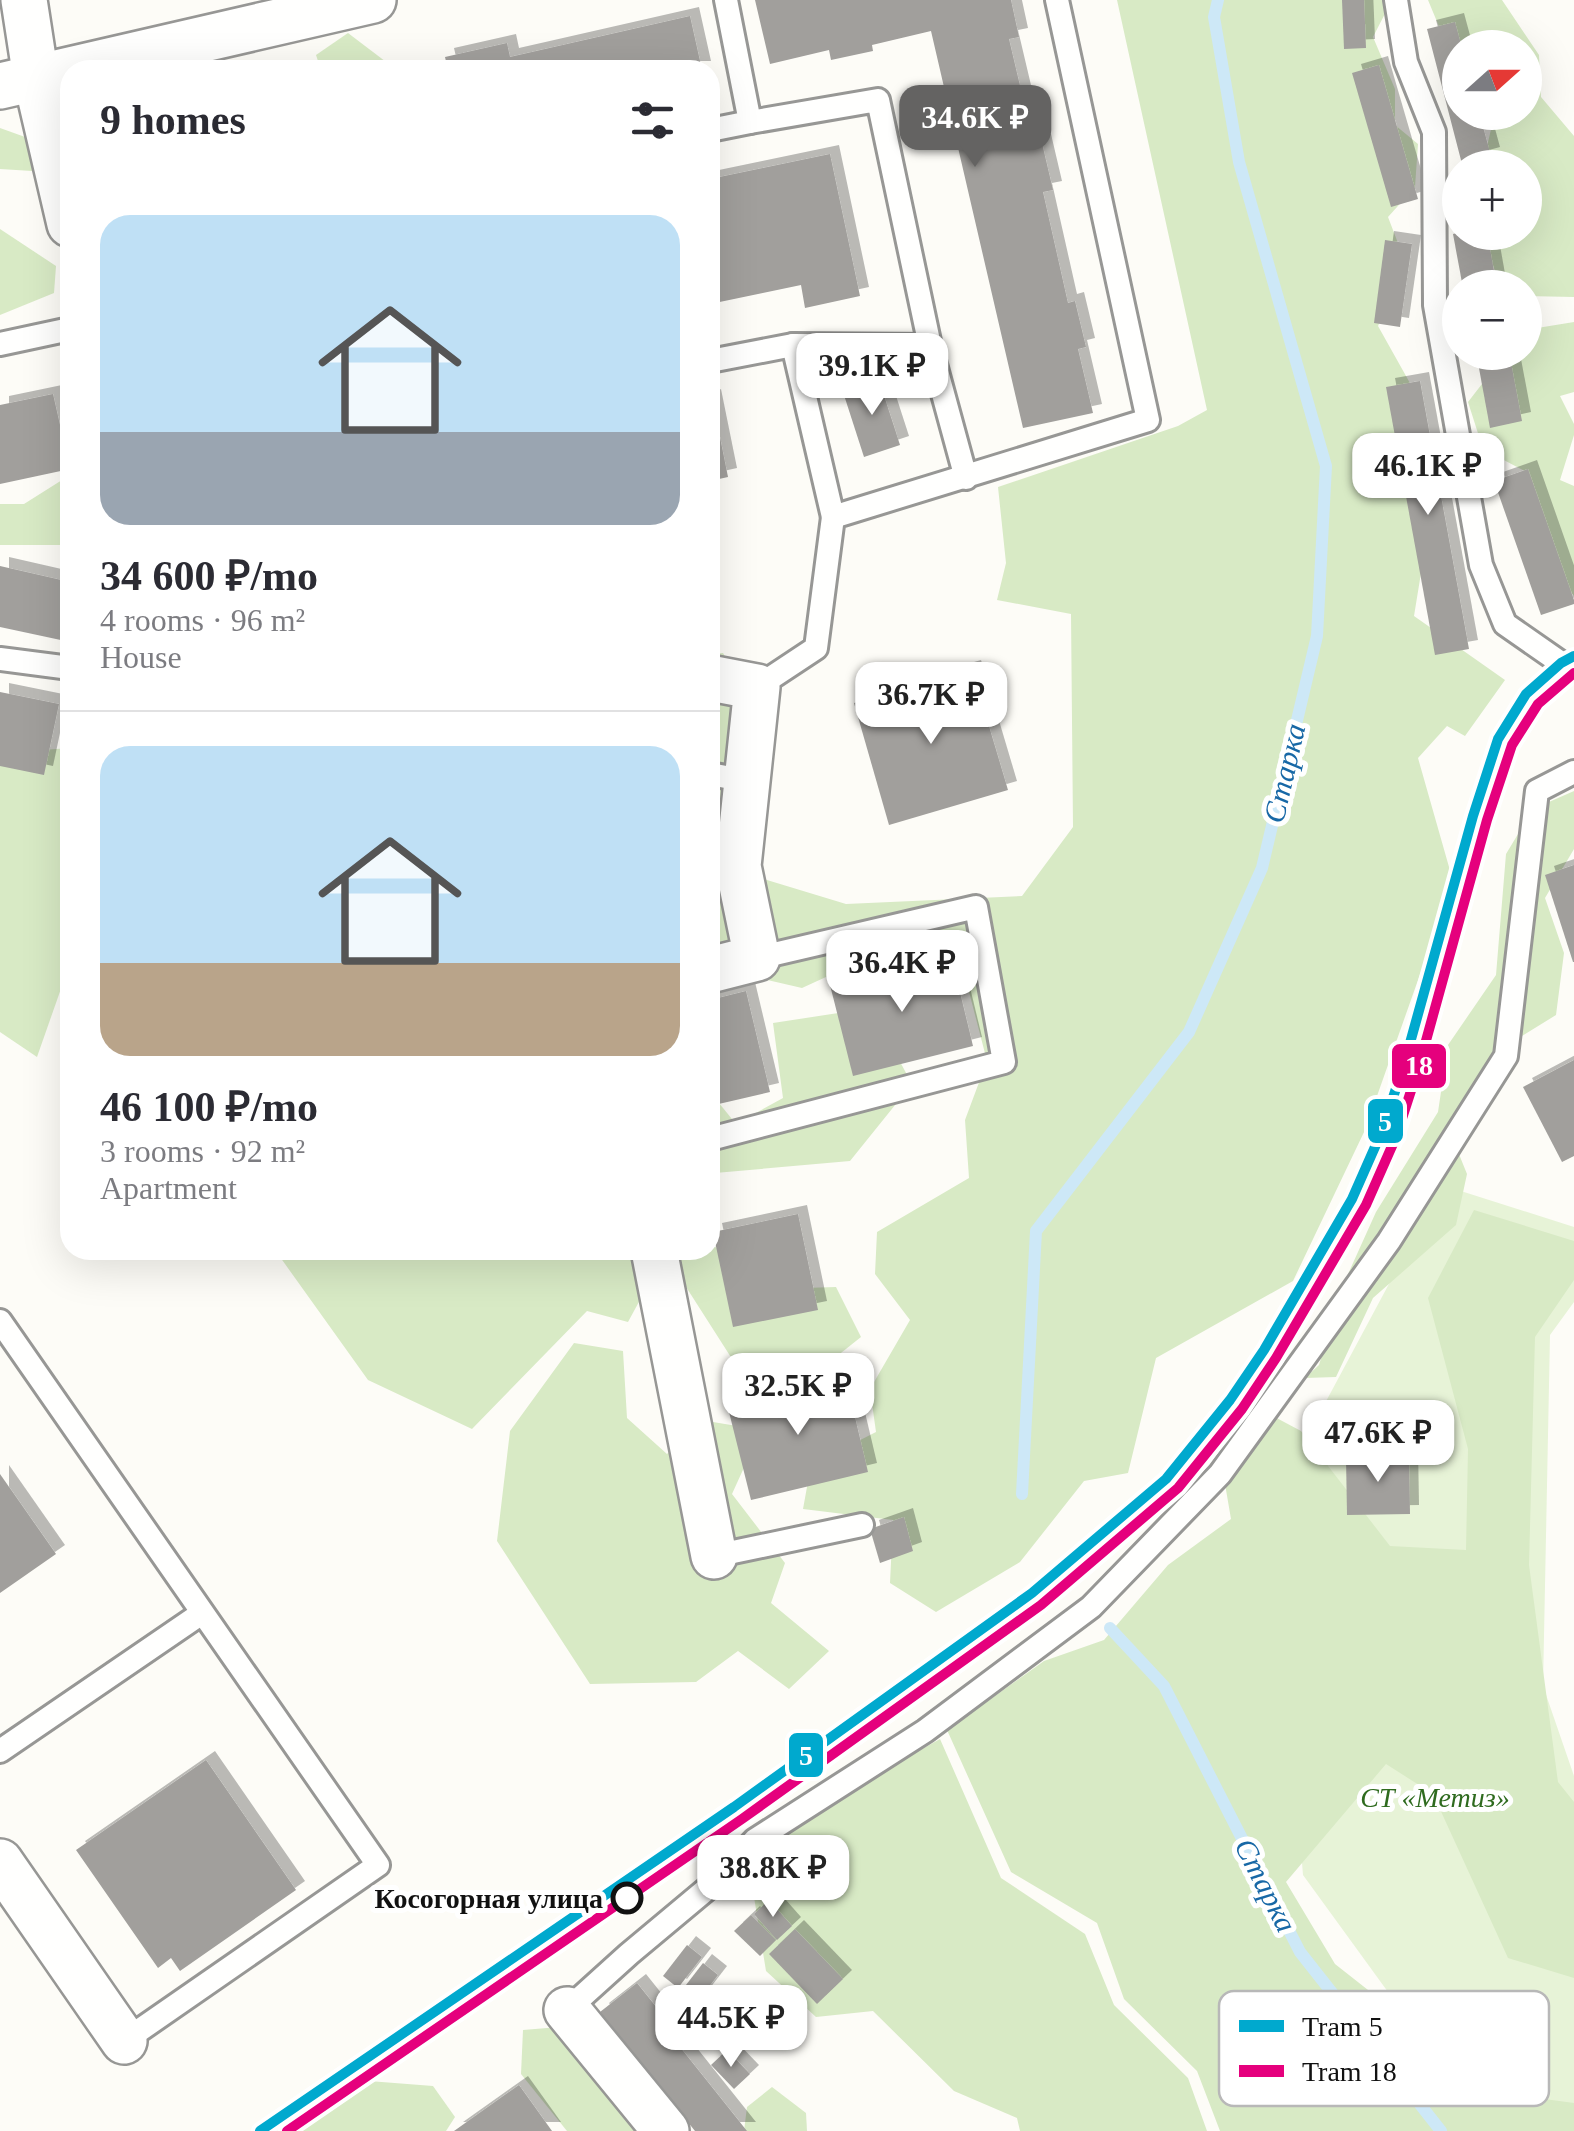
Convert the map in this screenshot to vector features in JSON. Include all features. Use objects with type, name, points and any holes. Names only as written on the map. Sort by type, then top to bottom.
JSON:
[{"type":"street","points":[[24,0],[18,82],[60,197]]},
{"type":"street","points":[[114,60],[374,0]]},
{"type":"street","points":[[18,82],[60,72]]},
{"type":"street","points":[[720,680],[757,687],[728,777],[738,866],[757,958],[720,967]]},
{"type":"street","points":[[656,1260],[714,1556]]},
{"type":"street","points":[[0,1862],[124,2042]]},
{"type":"street","points":[[567,2010],[666,2131]]},
{"type":"lane","points":[[726,0],[750,122]]},
{"type":"lane","points":[[833,517],[1148,420],[1056,0]]},
{"type":"lane","points":[[1396,0],[1406,62],[1434,132],[1435,305],[1481,565],[1506,624],[1561,664]]},
{"type":"lane","points":[[720,128],[878,100],[930,346],[966,478]]},
{"type":"lane","points":[[0,344],[60,331]]},
{"type":"lane","points":[[720,358],[793,345],[930,346]]},
{"type":"lane","points":[[757,687],[816,648],[833,517],[793,345]]},
{"type":"lane","points":[[0,659],[60,667]]},
{"type":"lane","points":[[567,2010],[714,1884],[755,1840],[925,1731],[1091,1608],[1220,1474],[1390,1241],[1506,1056],[1537,791],[1574,772]]},
{"type":"lane","points":[[720,1137],[1004,1062],[976,907],[757,958]]},
{"type":"lane","points":[[0,1323],[378,1865],[124,2042]]},
{"type":"lane","points":[[714,1556],[862,1525]]},
{"type":"lane","points":[[0,1751],[202,1612]]},
{"type":"green space","points":[[1117,0],[1392,0],[1373,37],[1395,89],[1395,125],[1418,144],[1415,187],[1388,217],[1406,264],[1378,326],[1420,401],[1429,524],[1414,616],[1505,680],[1465,736],[1447,726],[1418,758],[1453,881],[1365,1130],[1293,1281],[1156,1358],[1128,1473],[1084,1481],[1020,1562],[936,1612],[890,1583],[893,1520],[803,1509],[811,1465],[876,1432],[870,1389],[910,1320],[875,1274],[877,1232],[969,1178],[965,1120],[987,1061],[954,934],[887,949],[802,988],[746,975],[720,981],[720,653],[750,698],[754,876],[846,904],[1022,896],[1073,827],[1071,614],[997,600],[1006,563],[998,487],[1178,426],[1207,410]]},
{"type":"green space","points":[[1428,0],[1502,0],[1522,30],[1442,30],[1442,34]]},
{"type":"green space","points":[[348,33],[383,60],[318,60],[316,55]]},
{"type":"green space","points":[[1542,98],[1574,136],[1574,297],[1542,296],[1542,270],[1495,270],[1487,250],[1542,250],[1542,150],[1486,150],[1491,130],[1542,130]]},
{"type":"green space","points":[[0,128],[39,142],[32,171],[0,169]]},
{"type":"green space","points":[[0,229],[56,266],[54,293],[0,315]]},
{"type":"green space","points":[[1574,322],[1574,392],[1560,396],[1574,424],[1574,435],[1560,480],[1574,486],[1574,596],[1516,517],[1530,474],[1483,449],[1468,402],[1493,370],[1542,370],[1542,327]]},
{"type":"green space","points":[[60,481],[60,545],[0,545],[0,504],[24,504]]},
{"type":"green space","points":[[60,749],[60,991],[37,1057],[0,1032],[0,753]]},
{"type":"green space","points":[[1574,791],[1574,849],[1545,898],[1564,953],[1556,1015],[1496,1052],[1448,1127],[1467,1174],[1456,1225],[1373,1298],[1336,1377],[1305,1378],[1319,1365],[1344,1283],[1376,1212],[1438,1112],[1448,1045],[1496,975],[1506,854],[1533,809]]},
{"type":"green space","points":[[871,1008],[912,1084],[850,1161],[720,1173],[720,1104],[736,1124],[783,1098],[773,1023]]},
{"type":"green space","name":"СТ «Метиз»","points":[[1442,1185],[1574,1227],[1574,1302],[1550,1335],[1543,1686],[1574,1776],[1574,2131],[1489,2131],[1471,2106],[1549,2106],[1549,1991],[1387,1991],[1303,1875],[1284,1641],[1316,1420]]},
{"type":"green space","points":[[1474,1210],[1574,1241],[1574,1280],[1535,1337],[1529,1565],[1558,1782],[1574,1802],[1574,1978],[1508,1958],[1433,1794],[1386,1764],[1286,1882],[1335,1964],[1369,1991],[1219,1991],[1219,2106],[1549,2106],[1549,2100],[1574,2103],[1574,2131],[1220,2131],[1197,2071],[1124,1999],[1097,1923],[1011,1872],[947,1730],[1044,1661],[1104,1640],[1168,1565],[1231,1519],[1219,1449],[1256,1407],[1301,1431],[1390,1546],[1466,1550],[1468,1449],[1428,1298]]},
{"type":"green space","points":[[720,1251],[771,1289],[836,1287],[861,1337],[812,1376],[734,1362],[669,1260],[720,1260]]},
{"type":"green space","points":[[282,1260],[662,1260],[628,1322],[587,1311],[472,1429],[368,1380]]},
{"type":"green space","points":[[574,1343],[623,1351],[627,1418],[667,1454],[701,1420],[761,1430],[732,1494],[785,1563],[771,1603],[829,1651],[789,1689],[738,1651],[696,1682],[590,1684],[497,1541],[510,1431]]},
{"type":"green space","points":[[940,1739],[1001,1878],[1085,1934],[1114,2005],[1188,2078],[1207,2131],[1020,2131],[1017,2118],[954,2091],[873,2011],[816,2017],[766,1971],[753,1891],[795,1820]]},
{"type":"green space","points":[[619,2022],[667,2074],[662,2131],[567,2131],[521,2074],[523,2030]]},
{"type":"green space","points":[[356,2080],[433,2086],[455,2117],[446,2131],[290,2131]]},
{"type":"green space","points":[[772,2087],[806,2113],[807,2131],[744,2131],[747,2107]]},
{"type":"building","points":[[755,0],[1011,0],[1019,37],[1009,39],[1034,145],[1042,143],[1053,190],[1043,192],[1068,303],[1075,301],[1086,347],[1078,349],[1093,413],[1023,428],[931,31],[872,45],[873,51],[831,60],[829,50],[770,64]]},
{"type":"building","points":[[1342,0],[1364,0],[1366,48],[1344,49]]},
{"type":"building","points":[[690,16],[700,60],[445,57],[507,43],[510,57]]},
{"type":"building","points":[[1455,22],[1457,30],[1442,30],[1442,87],[1427,29]]},
{"type":"building","points":[[1379,65],[1418,199],[1391,207],[1352,73]]},
{"type":"building","points":[[1453,130],[1484,130],[1489,150],[1458,150]]},
{"type":"building","points":[[830,154],[860,296],[805,308],[801,285],[720,302],[720,177]]},
{"type":"building","points":[[1385,240],[1412,244],[1400,327],[1374,323]]},
{"type":"building","points":[[1456,250],[1490,250],[1494,270],[1460,270]]},
{"type":"building","points":[[1479,370],[1512,370],[1522,421],[1490,428]]},
{"type":"building","points":[[879,380],[900,445],[864,457],[843,392]]},
{"type":"building","points":[[1420,381],[1469,649],[1435,655],[1386,387]]},
{"type":"building","points":[[53,394],[60,425],[60,471],[0,484],[0,405]]},
{"type":"building","points":[[720,438],[728,477],[720,479]]},
{"type":"building","points":[[1528,469],[1574,600],[1574,604],[1541,615],[1494,481]]},
{"type":"building","points":[[0,566],[60,580],[60,640],[0,627]]},
{"type":"building","points":[[972,669],[1008,790],[889,825],[854,703]]},
{"type":"building","points":[[0,692],[59,704],[44,775],[0,766]]},
{"type":"building","points":[[1574,865],[1574,962],[1573,962],[1545,875]]},
{"type":"building","points":[[951,955],[973,1046],[853,1076],[830,985]]},
{"type":"building","points":[[746,991],[770,1092],[720,1104],[720,998]]},
{"type":"building","points":[[1574,1060],[1574,1156],[1562,1162],[1523,1087]]},
{"type":"building","points":[[798,1214],[818,1310],[733,1327],[719,1260],[720,1231]]},
{"type":"building","points":[[845,1375],[868,1472],[751,1500],[727,1404]]},
{"type":"building","points":[[1409,1456],[1410,1514],[1347,1515],[1346,1457]]},
{"type":"building","points":[[0,1474],[56,1554],[0,1593]]},
{"type":"building","points":[[904,1517],[913,1551],[880,1563],[870,1529]]},
{"type":"building","points":[[206,1760],[296,1890],[180,1971],[171,1958],[158,1968],[76,1850]]},
{"type":"building","points":[[780,1844],[791,1859],[764,1880],[752,1865]]},
{"type":"building","points":[[769,1900],[792,1926],[777,1940],[754,1914]]},
{"type":"building","points":[[751,1915],[776,1940],[760,1956],[734,1931]]},
{"type":"building","points":[[795,1929],[843,1979],[817,2004],[769,1954]]},
{"type":"building","points":[[687,1945],[702,1957],[678,1988],[663,1976]]},
{"type":"building","points":[[703,1963],[718,1975],[694,2006],[679,1994]]},
{"type":"building","points":[[637,1983],[661,2013],[656,2017],[747,2131],[695,2131],[600,2012]]},
{"type":"building","points":[[727,2050],[750,2074],[734,2089],[711,2065]]},
{"type":"building","points":[[519,2085],[552,2131],[454,2131]]},
{"type":"waterway","name":"Старка","points":[[1022,1494],[1036,1231],[1189,1032],[1262,868],[1317,636],[1326,466],[1239,162],[1214,17],[1218,0]]},
{"type":"waterway","name":"Старка","points":[[1110,1628],[1164,1686],[1300,1952],[1331,1991]]},
{"type":"waterway","name":"Старка","points":[[1421,2106],[1441,2131]]},
{"type":"tram line","name":"5","points":[[260,2131],[734,1807],[1032,1593],[1166,1479],[1230,1400],[1264,1350],[1352,1199],[1382,1131],[1405,1061],[1498,739],[1526,694],[1574,656]]},
{"type":"tram line","name":"18","points":[[287,2131],[742,1819],[1041,1605],[1178,1488],[1242,1409],[1276,1358],[1366,1205],[1396,1137],[1419,1066],[1487,820],[1512,745],[1538,704],[1574,673]]},
{"type":"place","name":"Косогорная улица","points":[[627,1898]]}]
